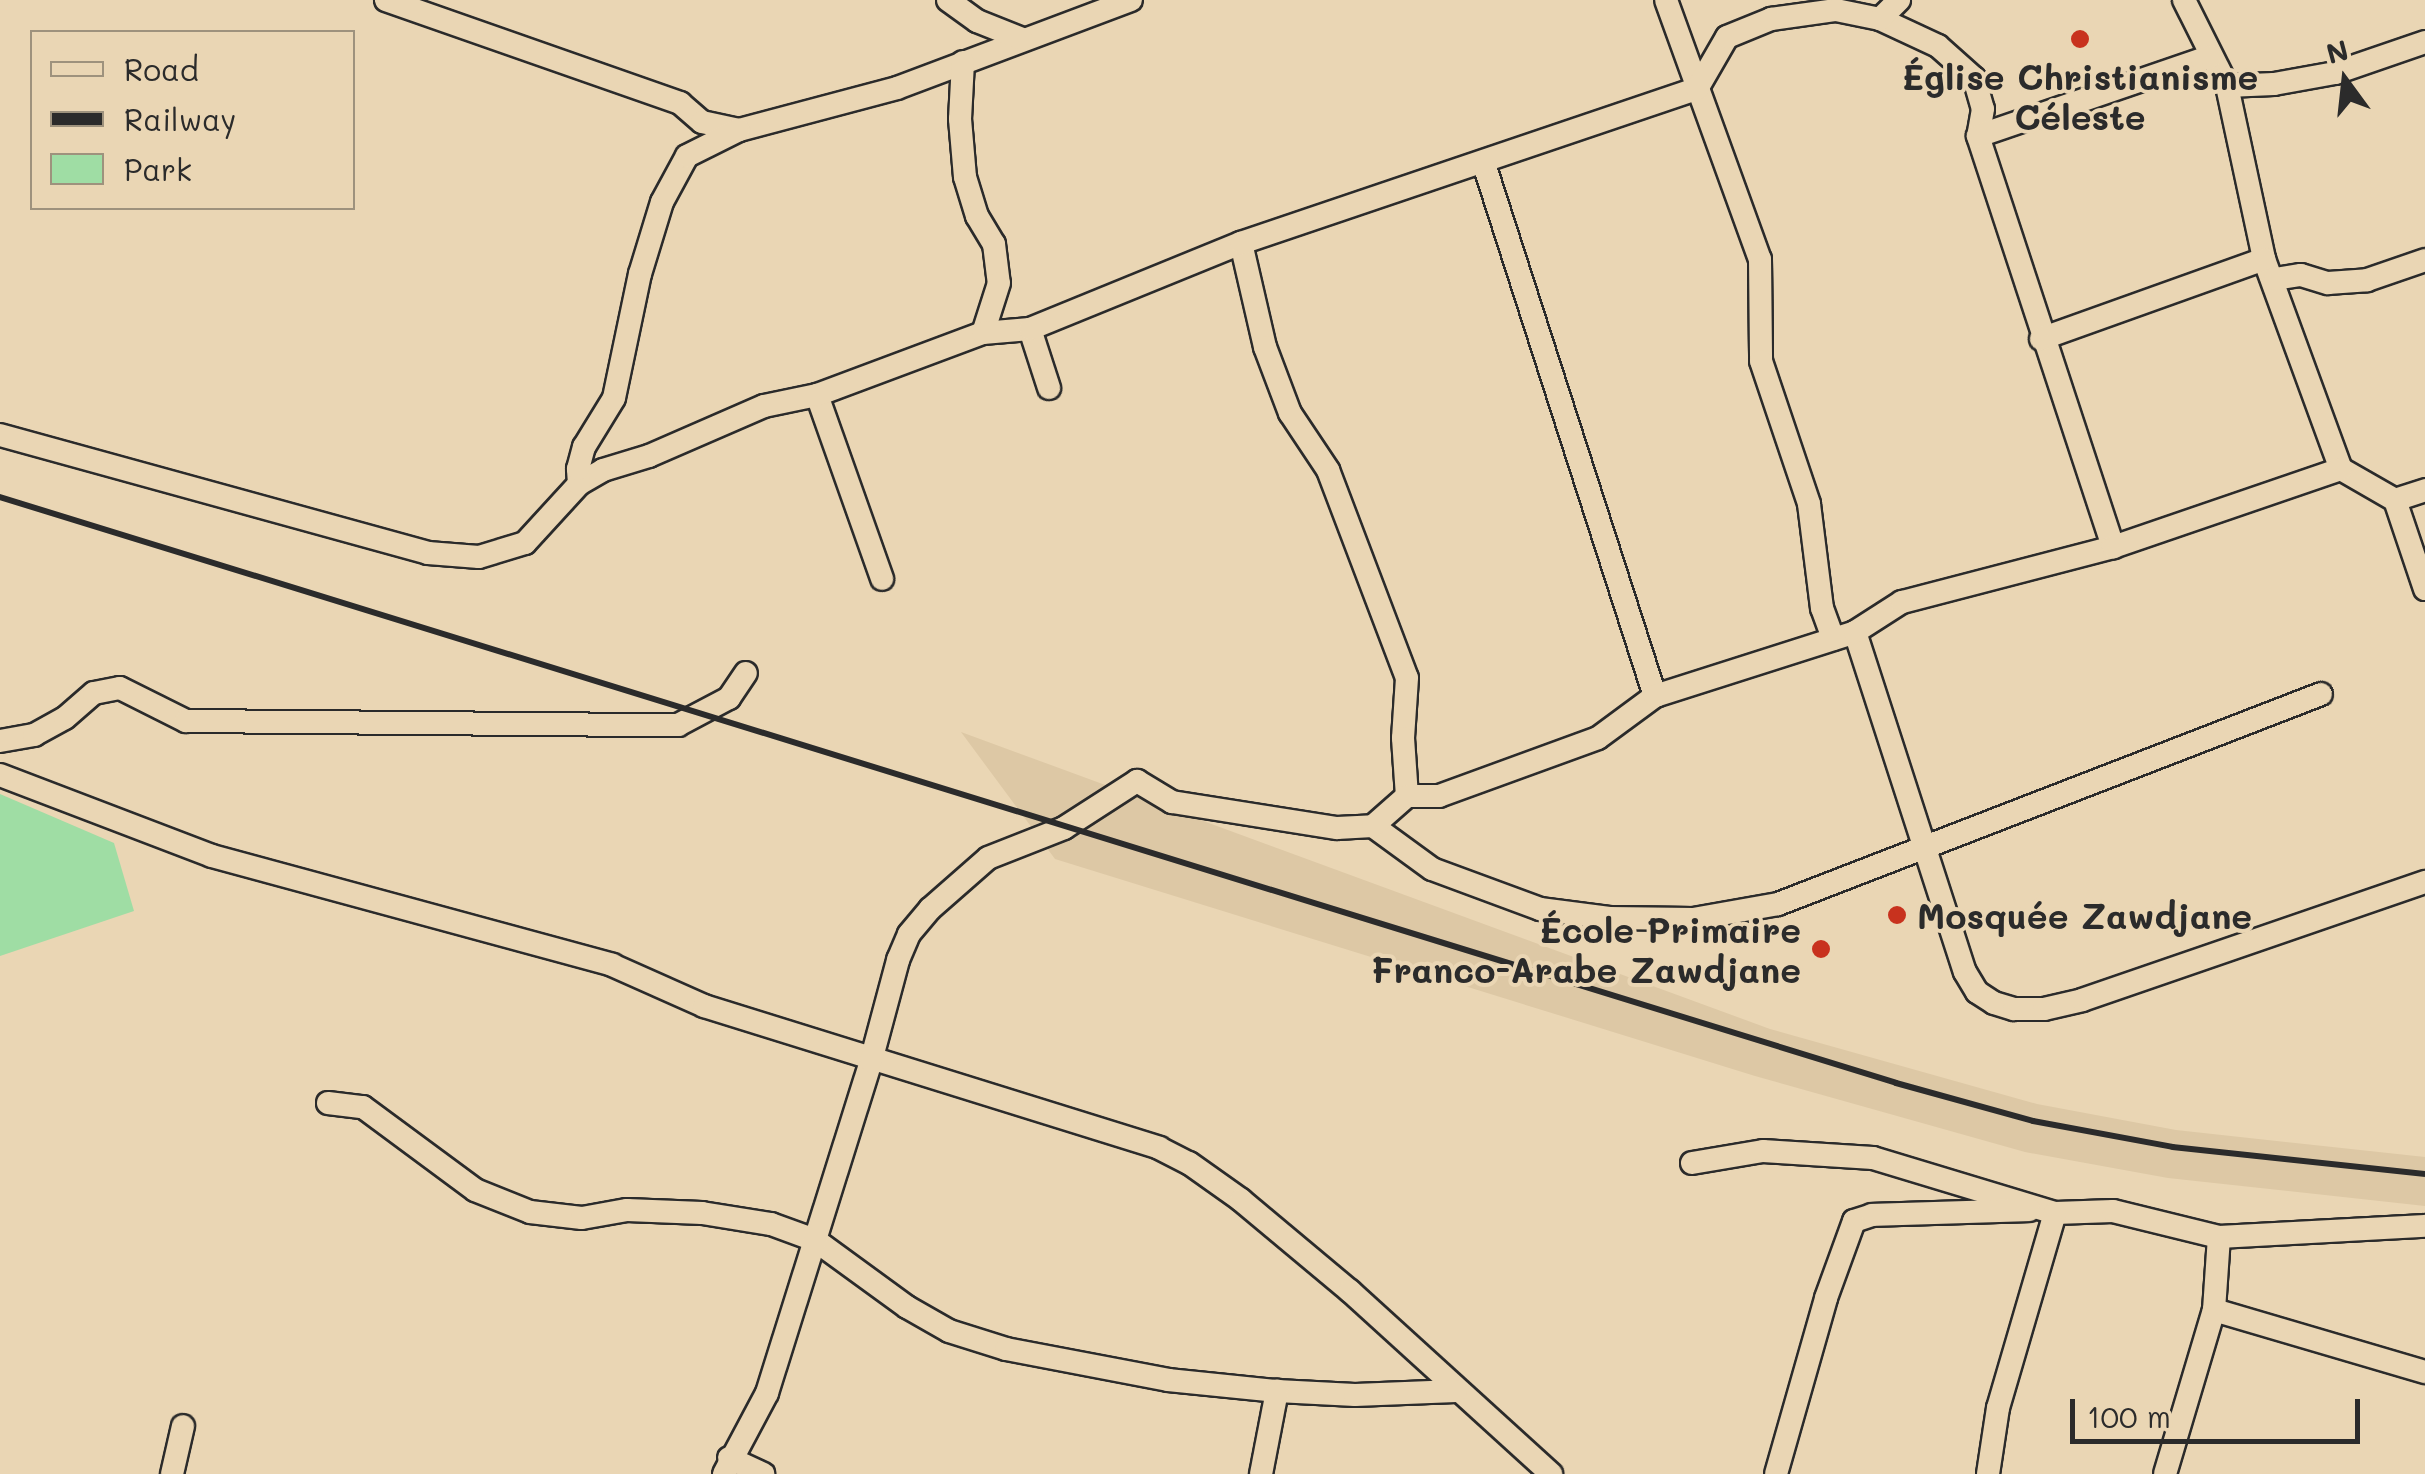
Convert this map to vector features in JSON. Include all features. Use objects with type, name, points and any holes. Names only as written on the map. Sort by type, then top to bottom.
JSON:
[{"type":"street","points":[[386,0],[680,103],[702,122],[738,130]]},
{"type":"street","points":[[948,0],[977,21],[1022,38]]},
{"type":"street","points":[[579,484],[584,447],[614,398],[640,274],[662,202],[688,156],[738,130],[897,88],[1132,0]]},
{"type":"street","points":[[1666,0],[1760,259],[1762,361],[1810,504],[1822,608],[1844,636],[1925,846],[1965,972],[1977,992],[2014,1010],[2044,1009],[2082,1000],[2425,882]]},
{"type":"street","points":[[1880,19],[1899,0]]},
{"type":"street","points":[[2184,0],[2227,86],[2270,269],[2341,469],[2394,500],[2425,589]]},
{"type":"street","points":[[0,436],[428,553],[479,558],[525,543],[579,484],[764,406],[817,395],[983,332],[1030,329],[1241,243],[1697,89],[1727,38],[1771,19],[1836,10],[1880,19],[1938,46],[1974,78],[1983,109],[1978,136],[2041,339],[2113,547]]},
{"type":"street","points":[[2227,86],[2274,84],[2335,73],[2425,42]]},
{"type":"street","points":[[1978,136],[2211,56]]},
{"type":"street","points":[[963,62],[960,119],[965,177],[977,216],[994,244],[999,283],[983,332]]},
{"type":"street","points":[[1484,164],[1655,696]]},
{"type":"street","points":[[1241,243],[1264,347],[1290,413],[1328,470],[1406,678],[1402,738],[1407,796]]},
{"type":"street","points":[[2041,339],[2270,269],[2328,283],[2367,280],[2425,260]]},
{"type":"street","points":[[1030,329],[1049,388]]},
{"type":"street","points":[[817,395],[882,579]]},
{"type":"street","points":[[764,1474],[726,1466],[759,1414],[871,1061],[898,960],[909,934],[930,909],[988,858],[1064,828],[1137,781],[1172,802],[1337,828],[1372,826],[1407,796],[1439,796],[1598,738],[1655,696],[1844,636],[1902,602],[2113,547],[2341,469]]},
{"type":"street","points":[[2394,500],[2425,490]]},
{"type":"street","points":[[0,741],[34,735],[65,718],[94,693],[120,688],[186,722],[678,725],[728,698],[746,673]]},
{"type":"street","points":[[1372,826],[1432,869],[1540,908],[1650,920],[1692,919],[1778,904],[2321,694]]},
{"type":"street","points":[[0,775],[212,856],[612,965],[704,1006],[871,1061],[1091,1124],[1189,1163],[1350,1290],[1541,1471]]},
{"type":"street","points":[[328,1103],[364,1107],[475,1190],[530,1212],[582,1218],[626,1210],[702,1213],[771,1224],[814,1240],[949,1332],[1006,1349],[1168,1380],[1277,1391],[1456,1391]]},
{"type":"street","points":[[1692,1163],[1763,1150],[1873,1158],[2046,1210]]},
{"type":"street","points":[[1988,1474],[1998,1408],[2046,1210]]},
{"type":"street","points":[[1776,1474],[1826,1298],[1854,1221],[1872,1215],[2112,1211],[2220,1237],[2425,1226]]},
{"type":"street","points":[[2164,1474],[2214,1310],[2220,1237]]},
{"type":"street","points":[[2214,1310],[2425,1372]]},
{"type":"street","points":[[1262,1474],[1277,1391]]},
{"type":"street","points":[[172,1474],[183,1426]]},
{"type":"shaded area","points":[[961,732],[1770,1029],[2037,1104],[2176,1130],[2425,1157],[2425,1206],[2168,1178],[2025,1152],[1755,1076],[1055,859]]},
{"type":"green space","points":[[0,794],[114,843],[134,911],[0,956]]},
{"type":"railway","points":[[0,497],[1896,1083],[2033,1121],[2173,1147],[2425,1174]]},
{"type":"place","name":"Église Christianisme Céleste","points":[[2080,39]]},
{"type":"place","name":"Mosquée Zawdjane","points":[[1897,915]]},
{"type":"place","name":"École Primaire Franco-Arabe Zawdjane","points":[[1821,949]]}]
